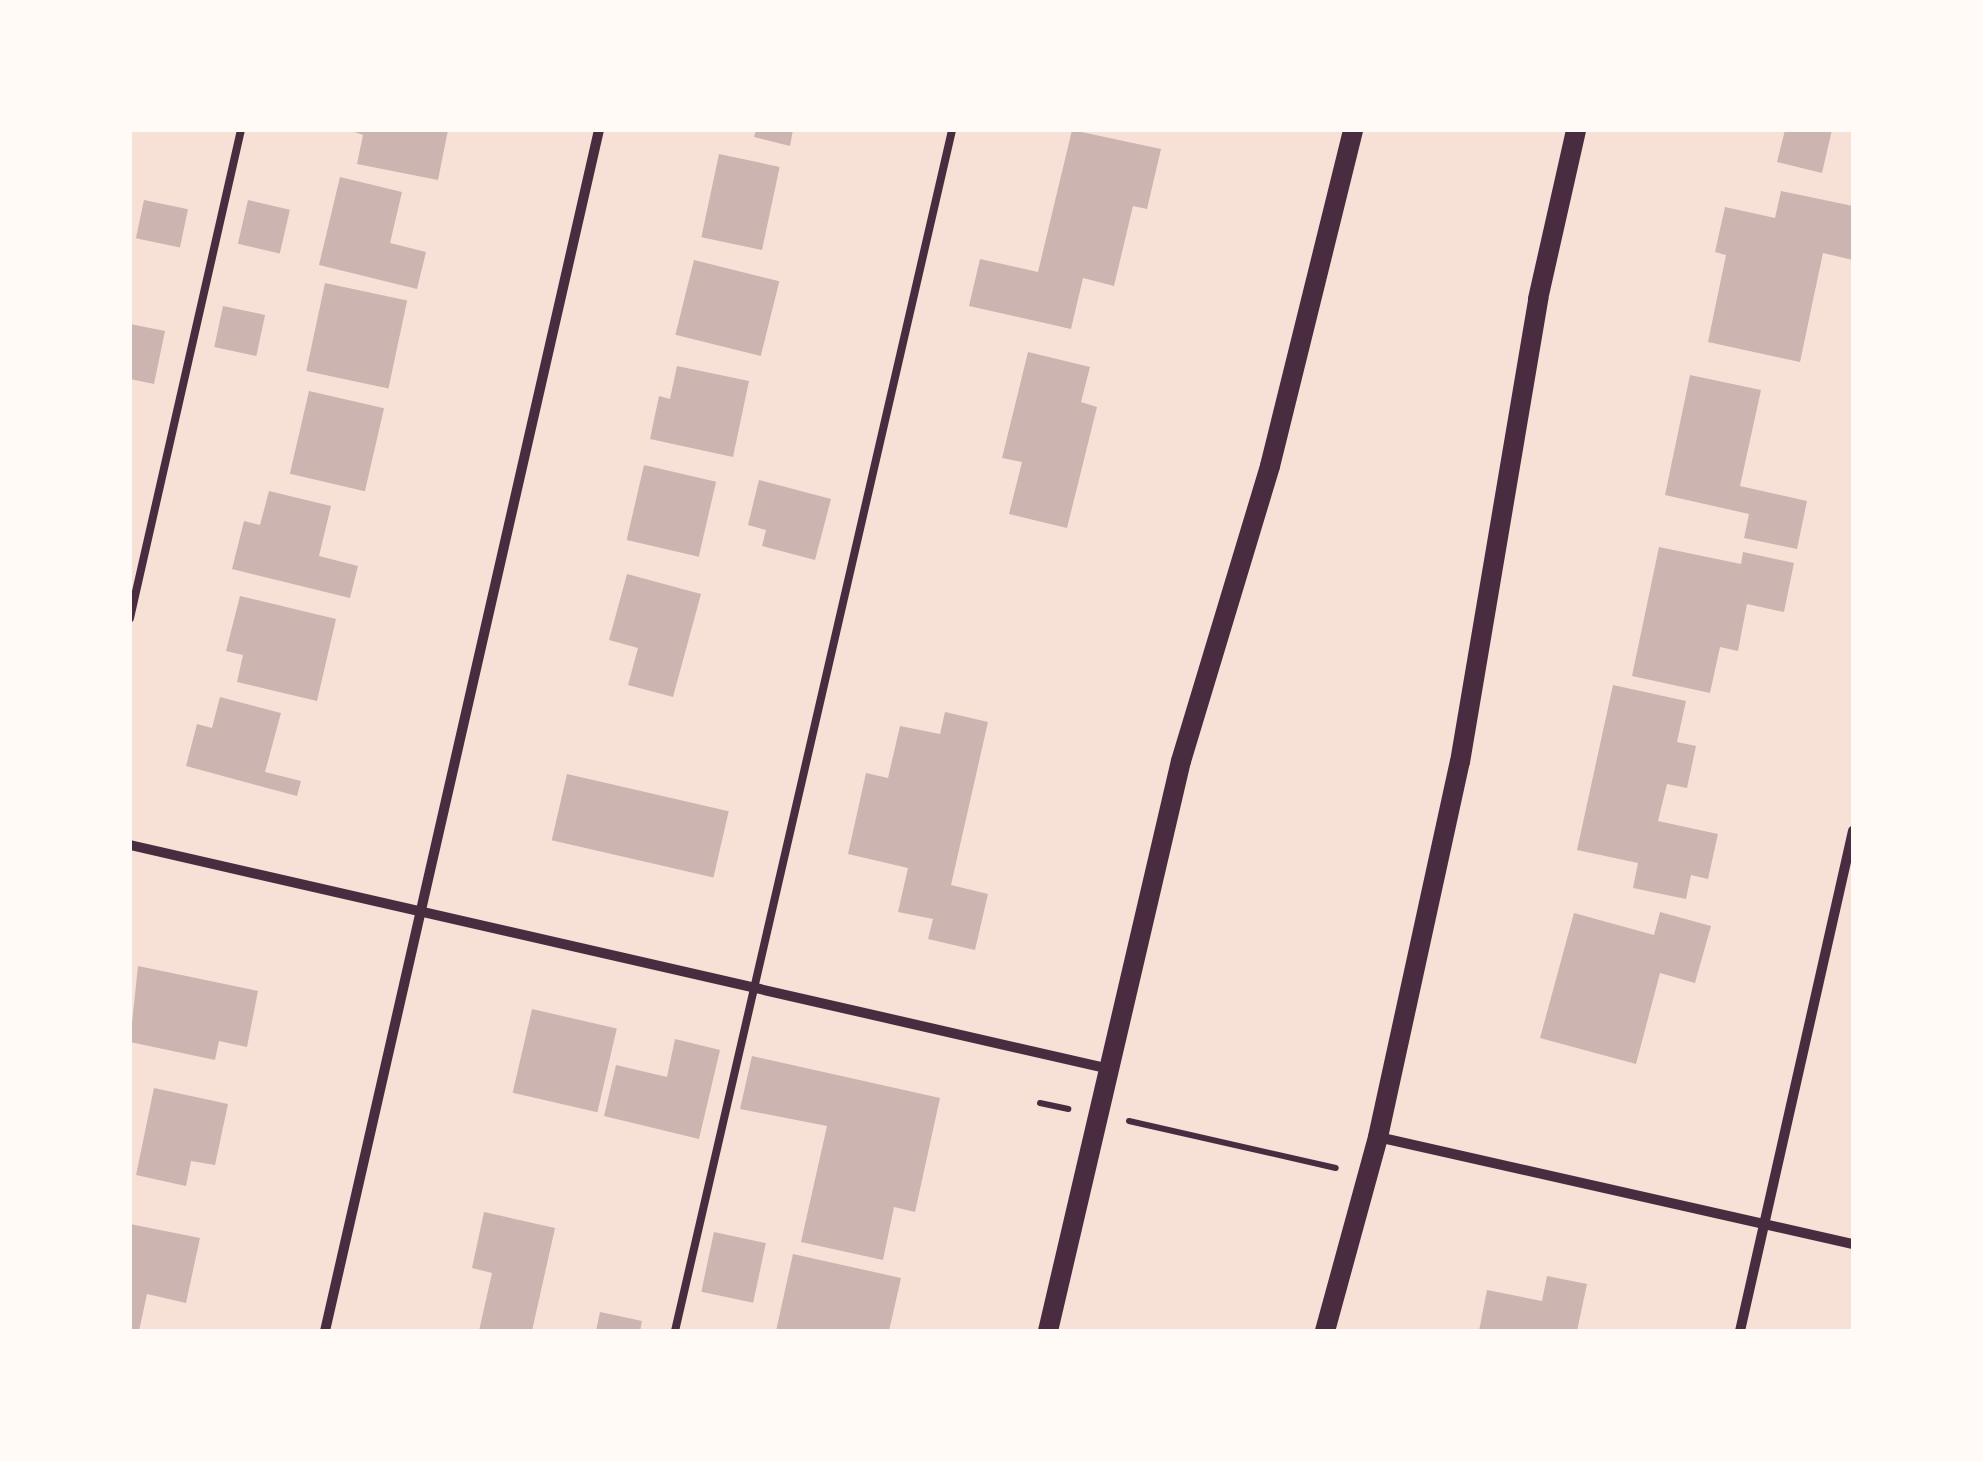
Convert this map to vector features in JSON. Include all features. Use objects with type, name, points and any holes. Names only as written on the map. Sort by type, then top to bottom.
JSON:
[{"type":"main road","points":[[1048,1331],[1105,1068],[1181,761],[1318,288],[1353,130]]},
{"type":"main road","points":[[1325,1331],[1378,1137],[1460,762],[1538,300],[1576,130]]},
{"type":"street","points":[[325,1331],[599,130]]},
{"type":"street","points":[[1740,1331],[1853,831]]},
{"type":"street","points":[[130,845],[1105,1068]]},
{"type":"street","points":[[1378,1137],[1853,1244]]},
{"type":"lane","points":[[130,618],[241,130]]},
{"type":"lane","points":[[675,1331],[952,130]]},
{"type":"path","points":[[1040,1103],[1369,1174]]},
{"type":"building","points":[[349,130],[448,130],[438,180],[357,164],[363,135]]},
{"type":"building","points":[[756,130],[793,130],[790,146],[754,137]]},
{"type":"building","points":[[1072,130],[1161,149],[1147,209],[1133,206],[1114,286],[1083,278],[1071,329],[969,306],[980,259],[1038,272]]},
{"type":"building","points":[[1785,130],[1832,130],[1822,173],[1777,162]]},
{"type":"building","points":[[719,154],[780,167],[762,250],[701,237]]},
{"type":"building","points":[[340,177],[402,192],[390,243],[426,252],[417,289],[319,265]]},
{"type":"building","points":[[1781,191],[1853,206],[1853,260],[1823,253],[1800,362],[1708,342],[1726,255],[1715,252],[1725,207],[1775,218]]},
{"type":"building","points":[[144,200],[188,209],[180,248],[136,238]]},
{"type":"building","points":[[248,200],[290,210],[280,254],[238,244]]},
{"type":"building","points":[[694,260],[779,281],[761,356],[675,335]]},
{"type":"building","points":[[325,283],[407,300],[388,388],[306,371]]},
{"type":"building","points":[[223,306],[265,315],[256,356],[214,347]]},
{"type":"building","points":[[130,324],[165,331],[154,384],[130,379]]},
{"type":"building","points":[[1028,352],[1090,367],[1081,402],[1097,407],[1067,528],[1009,514],[1022,462],[1002,458]]},
{"type":"building","points":[[677,366],[749,381],[733,457],[650,439],[659,396],[670,399]]},
{"type":"building","points":[[1690,375],[1761,390],[1740,486],[1807,501],[1797,549],[1744,538],[1749,514],[1665,495]]},
{"type":"building","points":[[309,391],[384,408],[365,491],[290,474]]},
{"type":"building","points":[[644,465],[716,482],[699,557],[627,540]]},
{"type":"building","points":[[759,480],[831,499],[815,560],[762,546],[766,530],[748,525]]},
{"type":"building","points":[[269,491],[331,506],[319,556],[358,566],[350,598],[232,569],[244,521],[260,525]]},
{"type":"building","points":[[1659,547],[1741,564],[1743,552],[1794,563],[1784,612],[1747,604],[1738,651],[1720,647],[1710,693],[1632,676]]},
{"type":"building","points":[[627,574],[701,594],[673,697],[628,685],[638,648],[609,640]]},
{"type":"building","points":[[240,596],[336,619],[317,701],[237,682],[243,655],[226,651]]},
{"type":"building","points":[[1613,685],[1686,701],[1677,742],[1696,746],[1687,788],[1667,784],[1658,821],[1718,834],[1708,879],[1691,875],[1686,899],[1633,888],[1638,863],[1577,850]]},
{"type":"building","points":[[220,697],[281,713],[265,772],[301,781],[297,796],[186,766],[197,724],[212,728]]},
{"type":"building","points":[[945,712],[988,722],[951,885],[988,894],[975,950],[928,939],[933,919],[898,912],[908,868],[848,854],[866,773],[888,778],[900,726],[940,734]]},
{"type":"building","points":[[567,774],[729,811],[713,878],[552,840]]},
{"type":"building","points":[[1660,912],[1711,926],[1695,983],[1660,973],[1636,1064],[1540,1038],[1574,913],[1654,935]]},
{"type":"building","points":[[138,966],[258,991],[247,1047],[219,1041],[215,1060],[130,1042]]},
{"type":"building","points":[[532,1009],[617,1029],[597,1112],[513,1093]]},
{"type":"building","points":[[675,1039],[720,1050],[699,1139],[604,1116],[616,1065],[667,1077]]},
{"type":"building","points":[[752,1056],[940,1098],[915,1212],[894,1207],[883,1260],[801,1242],[827,1126],[740,1109]]},
{"type":"building","points":[[154,1088],[228,1104],[215,1165],[191,1161],[186,1186],[136,1175]]},
{"type":"building","points":[[484,1212],[555,1228],[532,1331],[479,1331],[492,1273],[472,1268]]},
{"type":"building","points":[[130,1224],[200,1238],[186,1303],[147,1294],[139,1331],[130,1331]]},
{"type":"building","points":[[714,1232],[766,1243],[753,1303],[701,1292]]},
{"type":"building","points":[[793,1254],[901,1278],[889,1331],[776,1331]]},
{"type":"building","points":[[1547,1276],[1587,1284],[1577,1331],[1479,1331],[1487,1290],[1542,1301]]},
{"type":"building","points":[[600,1312],[642,1321],[640,1331],[596,1331]]}]
